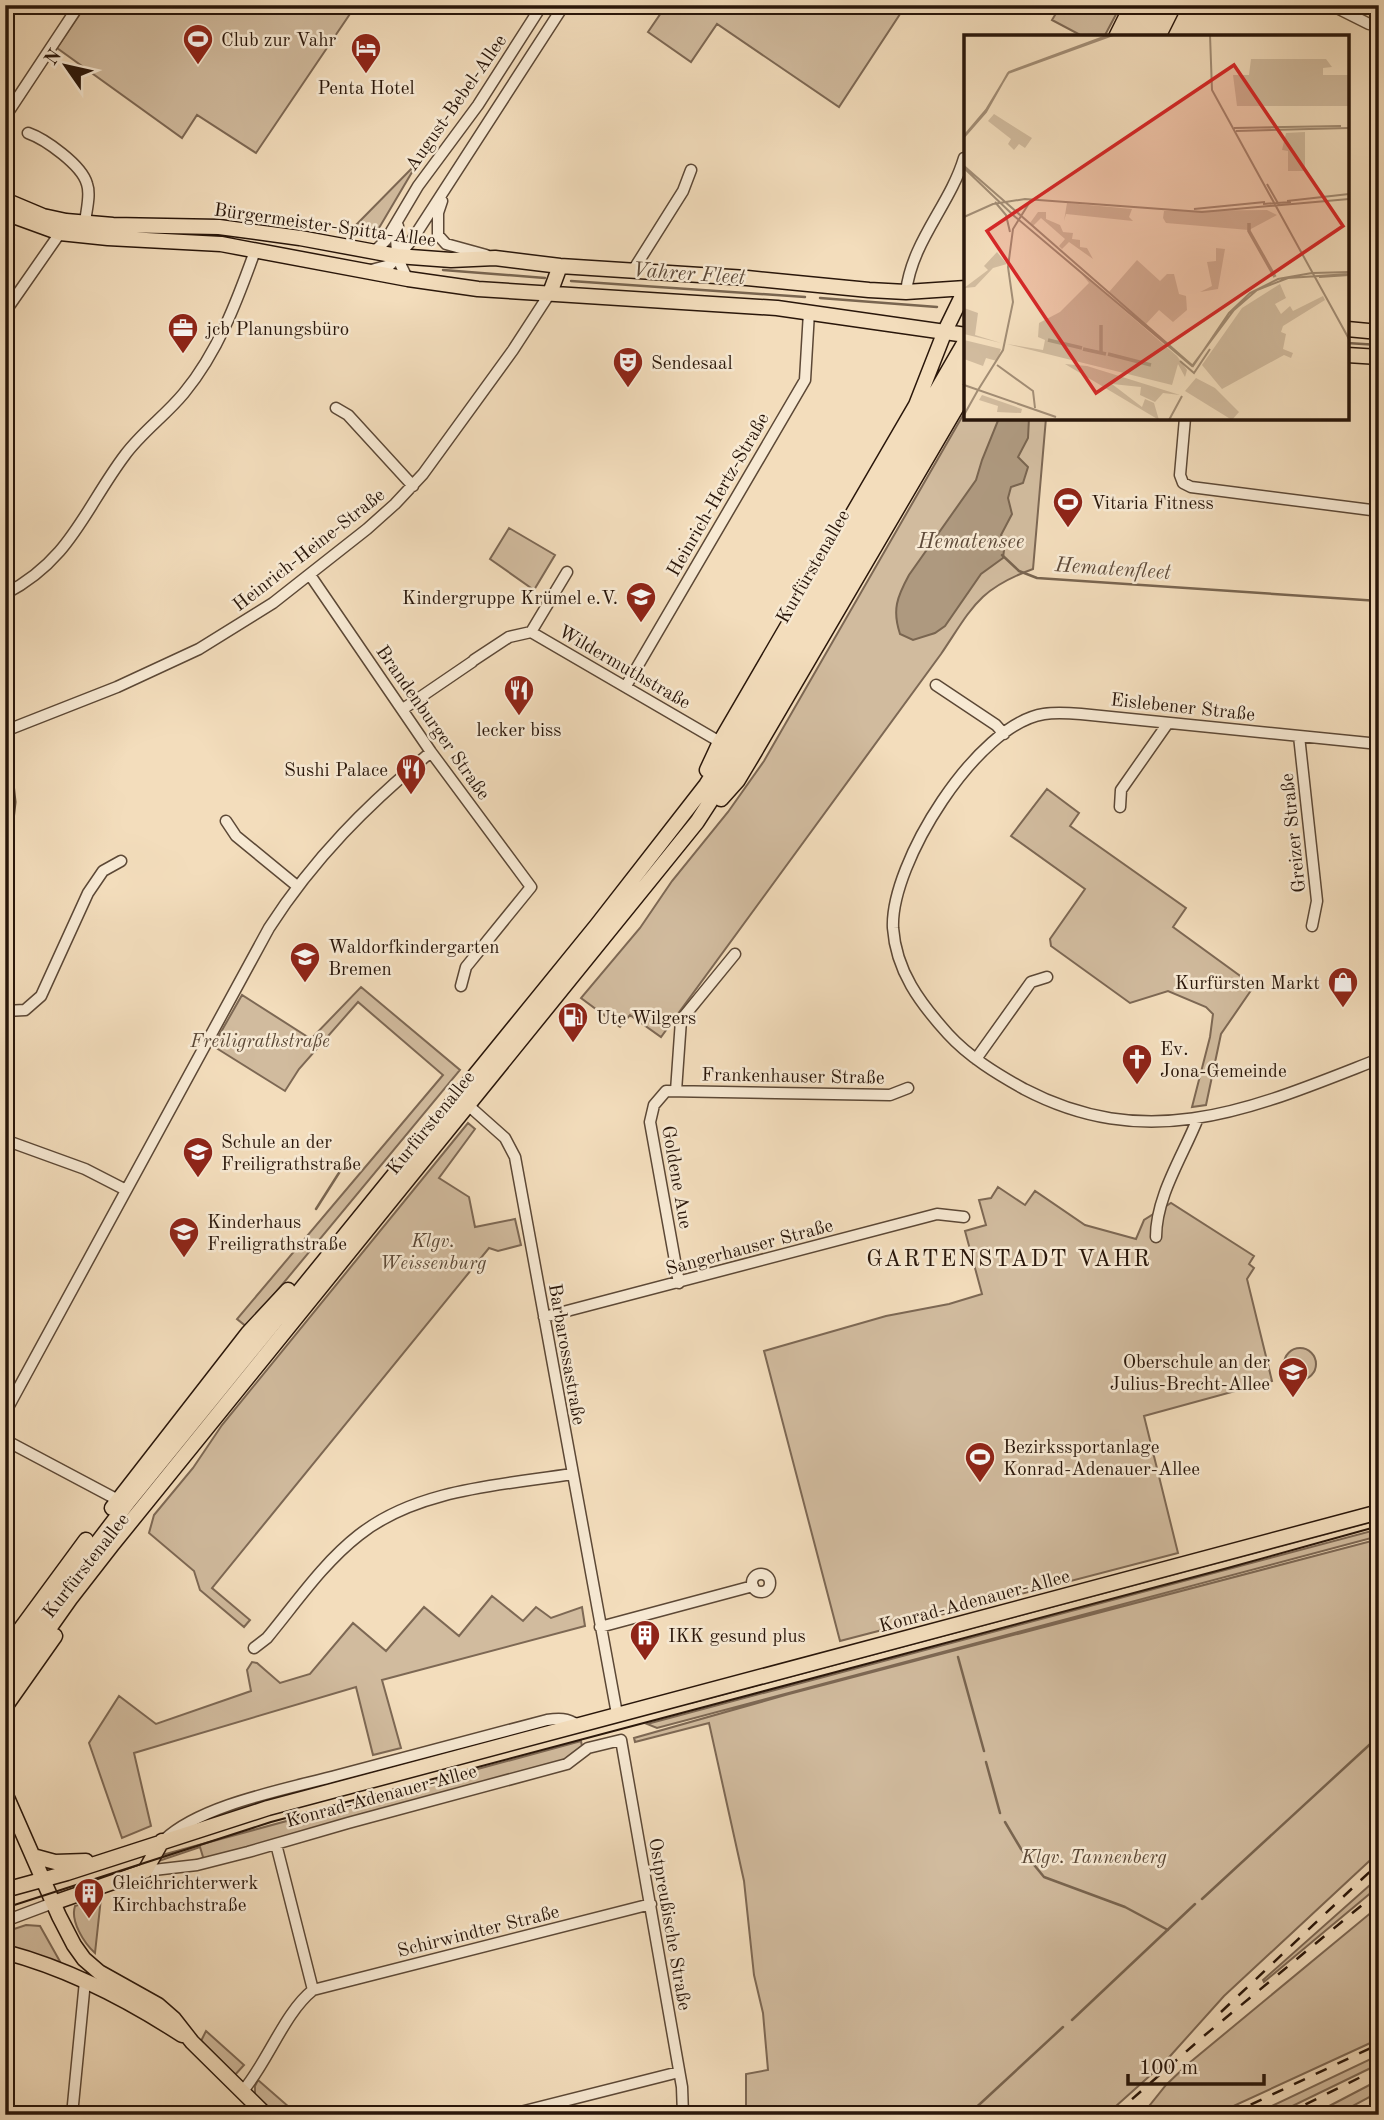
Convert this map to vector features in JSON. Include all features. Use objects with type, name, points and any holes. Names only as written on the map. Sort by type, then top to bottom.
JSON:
[{"type":"main road","points":[[1117,35],[1132,5]]},
{"type":"main road","points":[[1131,35],[1147,5]]},
{"type":"main road","points":[[1146,35],[1161,5]]},
{"type":"main road","points":[[1159,35],[1174,5]]},
{"type":"main road","name":"Bürgermeister-Spitta-Allee","points":[[5,200],[43,216],[85,223],[226,228],[397,256],[451,260],[495,258],[632,272],[747,278],[811,298],[964,336]]},
{"type":"main road","name":"Bürgermeister-Spitta-Allee","points":[[5,213],[60,233],[221,244],[408,279],[478,289],[777,308],[811,298],[964,288]]},
{"type":"main road","points":[[550,293],[559,266]]},
{"type":"main road","name":"Kurfürstenallee","points":[[688,809],[720,742],[916,405],[944,331],[964,292]]},
{"type":"main road","points":[[1349,329],[1379,332]]},
{"type":"main road","name":"Kurfürstenallee","points":[[697,822],[741,754],[964,341]]},
{"type":"main road","points":[[1349,355],[1379,357]]},
{"type":"main road","name":"Kurfürstenallee","points":[[5,1669],[102,1536],[597,926],[688,809],[731,747],[964,368]]},
{"type":"main road","name":"Kurfürstenallee","points":[[5,1691],[70,1599],[192,1445],[697,822],[738,780],[964,394]]},
{"type":"main road","name":"Kurfürstenallee","points":[[5,1650],[52,1585],[257,1322],[305,1270],[328,1255]]},
{"type":"main road","name":"Kurfürstenallee","points":[[5,1707],[76,1605],[178,1477],[192,1445]]},
{"type":"main road","name":"Konrad-Adenauer-Allee","points":[[5,1890],[268,1808],[1379,1511]]},
{"type":"main road","points":[[8,1800],[53,1903],[84,1959],[99,1972],[159,2005],[192,2042],[266,2115]]},
{"type":"main road","points":[[145,1871],[162,1842]]},
{"type":"main road","points":[[33,1856],[50,1861],[80,1860],[94,1863]]},
{"type":"main road","name":"Konrad-Adenauer-Allee","points":[[53,1903],[145,1871]]},
{"type":"main road","points":[[5,1952],[85,1981],[136,2006],[192,2042]]},
{"type":"street","points":[[5,117],[79,5]]},
{"type":"street","name":"August-Bebel-Allee","points":[[374,252],[386,240],[418,186],[478,105],[542,5]]},
{"type":"street","name":"August-Bebel-Allee","points":[[397,256],[412,240],[445,191],[565,5]]},
{"type":"street","points":[[1331,5],[1369,24],[1379,26]]},
{"type":"street","points":[[478,105],[494,116]]},
{"type":"street","points":[[28,133],[42,138],[54,147],[85,176],[89,187],[85,223]]},
{"type":"street","points":[[906,292],[916,252],[959,176],[964,158]]},
{"type":"street","points":[[632,272],[683,191],[691,170]]},
{"type":"street","name":"August-Bebel-Allee","points":[[445,191],[438,213],[438,235],[446,244],[495,258]]},
{"type":"street","name":"August-Bebel-Allee","points":[[399,219],[395,241],[397,256],[408,279]]},
{"type":"street","points":[[5,313],[60,233]]},
{"type":"street","points":[[5,594],[51,561],[76,534],[124,457],[190,385],[221,335],[254,251]]},
{"type":"street","points":[[363,271],[390,265],[397,256]]},
{"type":"street","name":"Heinrich-Heine-Straße","points":[[5,731],[117,687],[199,649],[230,631],[310,575],[367,529],[413,486],[513,350],[550,293]]},
{"type":"street","name":"Heinrich-Hertz-Straße","points":[[626,686],[804,380],[811,298]]},
{"type":"street","points":[[336,408],[348,415],[413,486]]},
{"type":"street","points":[[1185,420],[1180,475],[1183,483],[1191,487],[1379,511]]},
{"type":"street","points":[[531,632],[566,572]]},
{"type":"street","name":"Brandenburger Straße","points":[[310,575],[431,752],[531,887],[466,967],[461,986]]},
{"type":"street","name":"Wildermuthstraße","points":[[403,709],[509,637],[531,632],[720,742]]},
{"type":"street","points":[[936,685],[996,725],[1004,734]]},
{"type":"street","name":"Eislebener Straße","points":[[1379,744],[1081,714],[1044,714],[1021,723],[1004,734],[963,772],[929,821],[910,862],[898,892],[893,927],[898,953],[912,989],[955,1041],[976,1059],[1037,1096],[1083,1111],[1158,1122],[1198,1118],[1272,1101],[1379,1059]]},
{"type":"street","points":[[1120,807],[1121,790],[1168,723]]},
{"type":"street","name":"Greizer Straße","points":[[1299,736],[1317,901],[1312,926]]},
{"type":"street","name":"Eislebener Straße","points":[[1362,741],[1379,739]]},
{"type":"street","points":[[5,1413],[250,961],[297,886],[354,820],[431,752]]},
{"type":"street","points":[[5,756],[10,802],[5,847]]},
{"type":"street","points":[[226,821],[236,836],[297,886]]},
{"type":"street","points":[[5,1012],[25,1010],[41,996],[88,893],[103,871],[121,861]]},
{"type":"street","points":[[676,1091],[681,1020],[735,954]]},
{"type":"street","points":[[976,1059],[1031,982],[1047,977]]},
{"type":"street","name":"Frankenhauser Straße","points":[[676,1091],[890,1095],[908,1088]]},
{"type":"street","name":"Goldene Aue","points":[[676,1091],[666,1091],[654,1105],[650,1122],[679,1283]]},
{"type":"street","name":"Barbarossastraße","points":[[469,1106],[505,1138],[515,1157],[617,1714]]},
{"type":"street","points":[[1156,1237],[1156,1220],[1162,1202],[1198,1118]]},
{"type":"street","points":[[5,1140],[85,1169],[126,1190]]},
{"type":"street","name":"Sangerhauser Straße","points":[[544,1317],[937,1214],[964,1217]]},
{"type":"street","points":[[5,1440],[118,1500]]},
{"type":"street","points":[[254,1648],[267,1638],[344,1548],[380,1522],[436,1497],[572,1474]]},
{"type":"street","points":[[600,1627],[753,1586]]},
{"type":"street","name":"Konrad-Adenauer-Allee","points":[[145,1871],[197,1865],[567,1764],[588,1748],[621,1740]]},
{"type":"street","name":"Ostpreußische Straße","points":[[621,1740],[679,2072],[683,2115]]},
{"type":"street","points":[[242,2092],[256,2076],[301,2000],[313,1990],[276,1844]]},
{"type":"street","name":"Konrad-Adenauer-Allee","points":[[5,1921],[53,1903]]},
{"type":"street","name":"Schirwindter Straße","points":[[313,1990],[651,1904]]},
{"type":"street","points":[[72,2115],[85,1981]]},
{"type":"street","points":[[509,2115],[679,2072]]},
{"type":"green space","name":"Club zur Vahr","points":[[86,5],[356,5],[256,153],[197,115],[182,138],[57,48]]},
{"type":"green space","points":[[663,5],[900,5],[904,8],[839,107],[717,24],[691,62],[648,32],[665,7]]},
{"type":"green space","points":[[1061,5],[1121,5],[1105,35],[1080,35],[1052,20]]},
{"type":"green space","points":[[418,162],[379,228],[355,226]]},
{"type":"green space","points":[[964,413],[964,420],[1046,420],[1033,569],[1000,584],[969,612],[661,1037],[630,1015],[620,1027],[581,998],[640,928],[672,881],[728,812],[764,761]]},
{"type":"green space","points":[[509,528],[555,555],[534,590],[490,559]]},
{"type":"green space","points":[[1047,789],[1079,813],[1070,826],[1186,908],[1173,927],[1254,986],[1221,1034],[1206,1105],[1192,1107],[1210,1037],[1213,1014],[1206,1007],[1168,991],[1130,1003],[1051,946],[1050,939],[1085,889],[1011,836]]},
{"type":"green space","name":"Freiligrathstraße","points":[[361,987],[460,1070],[247,1327],[237,1319],[443,1075],[358,1002],[299,1069],[285,1091],[213,1046],[242,995],[311,1039]]},
{"type":"green space","name":"Klgv. Weissenburg","points":[[468,1123],[475,1129],[439,1178],[469,1197],[475,1227],[515,1219],[521,1245],[498,1251],[489,1248],[212,1588],[250,1620],[244,1627],[200,1590],[194,1571],[149,1533],[154,1515],[193,1468],[222,1425]]},
{"type":"green space","name":"Bezirkssportanlage Konrad-Adenauer-Allee","points":[[998,1187],[1025,1205],[1035,1191],[1085,1225],[1136,1239],[1144,1220],[1171,1203],[1254,1256],[1249,1264],[1254,1268],[1247,1279],[1272,1381],[1144,1416],[1178,1553],[840,1641],[764,1351],[886,1316],[949,1304],[982,1294],[965,1231],[986,1225],[979,1200],[991,1198]]},
{"type":"green space","points":[[1300,1348],[1311,1353],[1316,1364],[1311,1375],[1300,1380],[1289,1375],[1284,1364],[1289,1353]]},
{"type":"green space","points":[[1379,1517],[1379,1520],[691,1703],[690,1700]]},
{"type":"green space","points":[[1379,1529],[1379,1536],[657,1728],[647,1724]]},
{"type":"green space","name":"Klgv. Tannenberg","points":[[1379,1539],[1379,1852],[1224,1996],[1163,2064],[1106,2115],[746,2115],[746,2074],[768,2070],[763,2013],[754,1975],[744,1881],[709,1723],[635,1742],[634,1738],[789,1694]]},
{"type":"green space","points":[[492,1596],[523,1621],[536,1607],[551,1618],[582,1607],[585,1626],[382,1680],[401,1748],[373,1755],[356,1687],[134,1753],[151,1826],[122,1838],[89,1743],[119,1696],[156,1724],[251,1691],[247,1670],[252,1662],[257,1663],[280,1683],[310,1674],[353,1623],[386,1651],[424,1607],[459,1636]]},
{"type":"green space","points":[[560,1723],[188,1827],[206,1818],[266,1800]]},
{"type":"green space","points":[[581,1741],[582,1746],[561,1762],[200,1860],[203,1857],[200,1847],[156,1862],[158,1856]]},
{"type":"green space","points":[[1379,1877],[1379,1886],[1264,1982],[1263,1980]]},
{"type":"green space","points":[[101,1898],[95,1953],[79,1931],[74,1912],[75,1906]]},
{"type":"green space","points":[[1379,1906],[1379,2039],[1214,2115],[1142,2115],[1166,2085],[1188,2064]]},
{"type":"green space","points":[[26,1925],[40,1926],[62,1965],[5,1947],[5,1932]]},
{"type":"green space","points":[[206,2031],[244,2065],[234,2076],[201,2041]]},
{"type":"green space","points":[[1379,2055],[1379,2064],[1274,2115],[1253,2115]]},
{"type":"green space","points":[[258,2080],[297,2114],[272,2115],[255,2096]]},
{"type":"green space","points":[[1379,2080],[1379,2092],[1336,2115],[1312,2115]]},
{"type":"water","name":"Hematensee","points":[[998,420],[1029,420],[1028,438],[1018,457],[1028,467],[1023,483],[1011,487],[1008,498],[1012,514],[1001,535],[1005,542],[1003,558],[981,574],[945,626],[935,633],[913,640],[900,634],[896,611],[901,590],[976,480]]},
{"type":"waterway","name":"Vahrer Fleet","points":[[443,270],[545,278]]},
{"type":"waterway","name":"Vahrer Fleet","points":[[571,281],[805,297]]},
{"type":"waterway","name":"Vahrer Fleet","points":[[820,298],[937,307]]},
{"type":"waterway","name":"Vahrer Fleet","points":[[1349,343],[1379,345]]},
{"type":"waterway","name":"Hematenfleet","points":[[1002,555],[1019,571],[1037,578],[1379,601]]},
{"type":"waterway","points":[[316,1209],[344,1165]]},
{"type":"waterway","points":[[958,1657],[984,1751]]},
{"type":"waterway","points":[[1202,1899],[1379,1736]]},
{"type":"waterway","points":[[986,1762],[1000,1813]]},
{"type":"waterway","points":[[1005,1822],[1021,1849],[1044,1877],[1125,1907],[1168,1930]]},
{"type":"waterway","points":[[1072,2020],[1195,1904]]},
{"type":"waterway","points":[[968,2115],[1063,2027]]},
{"type":"tram line","points":[[5,1908],[271,1822],[1379,1526]]},
{"type":"railway","points":[[1221,2012],[1379,1863]]},
{"type":"railway","points":[[1114,2115],[1205,2035],[1379,1891]]},
{"type":"railway","points":[[1229,2115],[1379,2044]]},
{"type":"railway","points":[[1284,2115],[1379,2068]]},
{"type":"place","name":"Club zur Vahr","points":[[198,66]]},
{"type":"place","name":"Penta Hotel","points":[[366,75]]},
{"type":"place","name":"jcb Planungsbüro","points":[[183,355]]},
{"type":"place","name":"Sendesaal","points":[[628,389]]},
{"type":"place","name":"Vitaria Fitness","points":[[1068,529]]},
{"type":"place","name":"Kindergruppe Krümel e.V.","points":[[641,624]]},
{"type":"place","name":"lecker biss","points":[[519,717]]},
{"type":"place","name":"Sushi Palace","points":[[411,796]]},
{"type":"place","name":"Waldorfkindergarten Bremen","points":[[305,984]]},
{"type":"place","name":"Kurfürsten Markt","points":[[1343,1009]]},
{"type":"place","name":"Ute Wilgers","points":[[573,1044]]},
{"type":"place","name":"Ev. Jona-Gemeinde","points":[[1137,1086]]},
{"type":"place","name":"Schule an der Freiligrathstraße","points":[[198,1179]]},
{"type":"place","name":"Kinderhaus Freiligrathstraße","points":[[184,1259]]},
{"type":"place","name":"Oberschule an der Julius-Brecht-Allee","points":[[1293,1399]]},
{"type":"place","name":"Bezirkssportanlage Konrad-Adenauer-Allee","points":[[980,1484]]},
{"type":"place","name":"IKK gesund plus","points":[[645,1662]]},
{"type":"place","name":"Gleichrichterwerk Kirchbachstraße","points":[[89,1920]]},
{"type":"district","name":"GARTENSTADT VAHR","points":[[1009,1258]]}]
